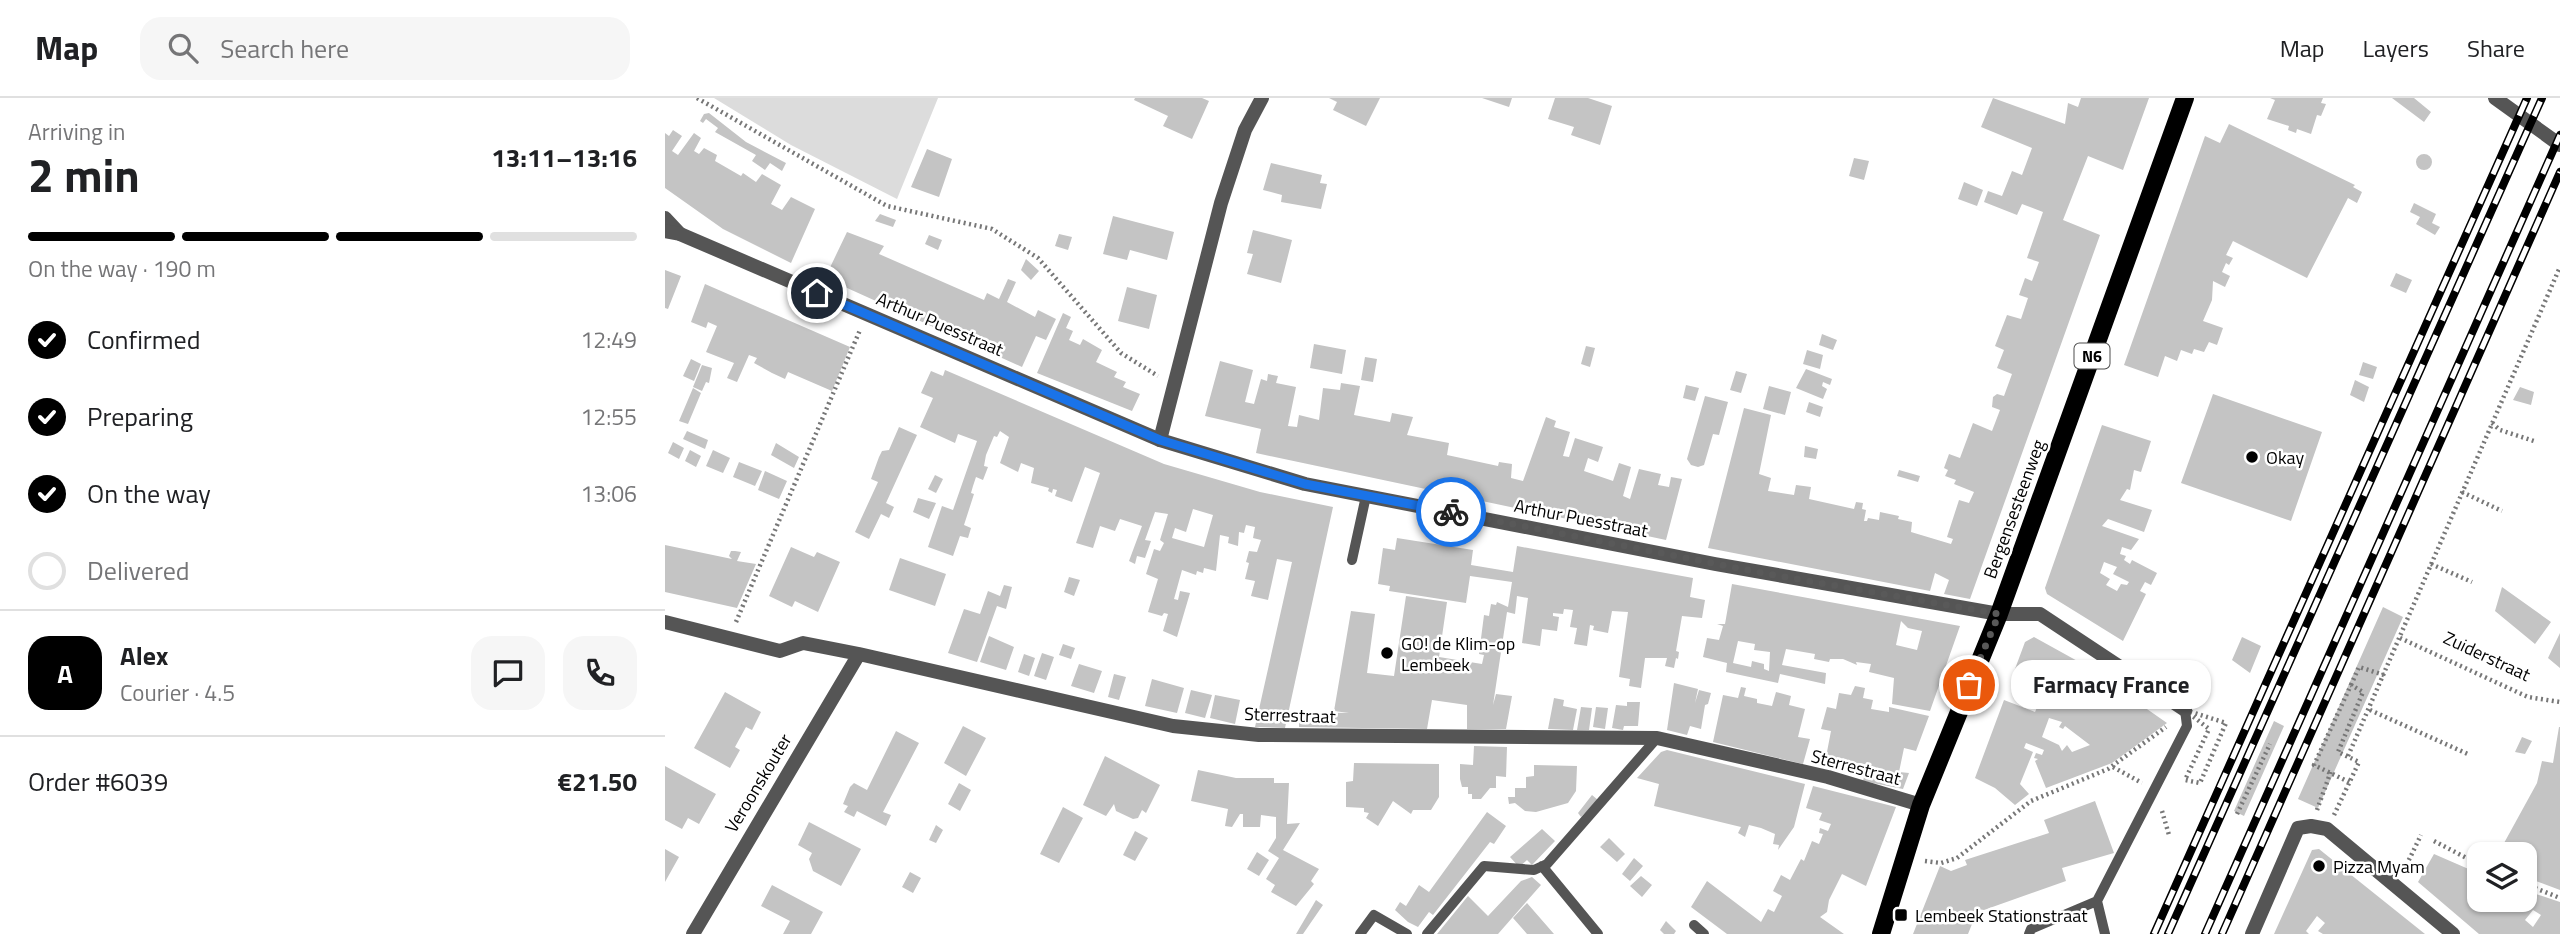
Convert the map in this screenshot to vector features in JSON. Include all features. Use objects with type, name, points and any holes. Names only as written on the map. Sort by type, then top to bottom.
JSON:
[{"type":"main road","name":"Bergensesteenweg","points":[[1881,934],[1921,805],[1999,614],[2185,98]]},
{"type":"street","points":[[1160,440],[1221,203],[1245,130],[1262,98]]},
{"type":"street","points":[[2500,101],[2560,145]]},
{"type":"street","points":[[665,218],[680,234]]},
{"type":"street","name":"Arthur Puesstraat","points":[[665,231],[680,234],[1160,440],[1305,484],[1714,564],[1999,614],[2040,614],[2182,713]]},
{"type":"street","name":"Sterrestraat","points":[[665,622],[780,651],[803,643],[859,654],[1173,726],[1234,733],[1657,738],[1828,778],[1921,805]]},
{"type":"street","name":"Veroonskouter","points":[[693,934],[859,654]]},
{"type":"street","points":[[2252,934],[2298,828],[2311,826],[2327,829],[2453,934]]},
{"type":"lane","points":[[1352,560],[1366,496]]},
{"type":"lane","points":[[2029,934],[2031,929],[2097,901],[2187,726],[2182,713]]},
{"type":"lane","points":[[1427,934],[1484,866],[1534,870],[1542,866],[1657,738]]},
{"type":"lane","points":[[1542,866],[1598,934]]},
{"type":"lane","points":[[2097,901],[2105,934]]},
{"type":"lane","points":[[1360,934],[1374,915],[1407,934]]},
{"type":"lane","points":[[1694,925],[1703,934]]},
{"type":"path","points":[[697,98],[887,206],[992,229],[1038,258],[1121,353],[1174,386]]},
{"type":"path","points":[[2348,756],[2560,267]]},
{"type":"path","points":[[729,637],[867,313]]},
{"type":"path","points":[[2492,424],[2500,430],[2535,441]]},
{"type":"path","points":[[2462,492],[2502,511]]},
{"type":"path","points":[[2431,565],[2472,582]]},
{"type":"path","name":"Zuiderstraat","points":[[2399,638],[2528,697],[2560,702]]},
{"type":"path","points":[[2351,783],[2314,765],[2359,667],[2384,675]]},
{"type":"path","points":[[2327,829],[2359,762],[2338,752],[2363,692],[2351,685]]},
{"type":"path","points":[[2370,710],[2470,755]]},
{"type":"path","points":[[2182,713],[2226,723],[2200,783],[2185,780],[2209,729],[2182,713]]},
{"type":"path","points":[[1905,859],[1941,863],[1957,858],[2031,801],[2112,767],[2170,724]]},
{"type":"path","points":[[2237,814],[2270,744]]},
{"type":"path","points":[[2112,767],[2155,791]]},
{"type":"path","points":[[2311,826],[2331,771]]},
{"type":"path","points":[[2396,887],[2421,835]]},
{"type":"path","points":[[2434,841],[2467,858]]},
{"type":"path","points":[[2537,889],[2560,898]]},
{"type":"shaded area","points":[[714,98],[938,98],[897,199],[791,145]]},
{"type":"building","points":[[1202,98],[1209,101],[1192,139],[1163,126],[1168,116],[1134,100]]},
{"type":"building","points":[[1329,98],[1380,98],[1366,126],[1333,110],[1337,102]]},
{"type":"building","points":[[1482,98],[1512,98],[1509,107]]},
{"type":"building","points":[[1555,98],[1588,98],[1612,106],[1600,145],[1571,135],[1574,127],[1548,119]]},
{"type":"building","points":[[1993,98],[2065,124],[2068,103],[2078,107],[2081,98],[2149,98],[2123,170],[2088,156],[2063,220],[2100,235],[1970,599],[1944,594],[1949,580],[1935,573],[1930,591],[1708,548],[1744,408],[1771,415],[1759,474],[1771,478],[1768,491],[1794,495],[1796,485],[1811,487],[1809,499],[1854,509],[1856,502],[1863,503],[1862,509],[1866,510],[1864,521],[1868,518],[1879,520],[1880,512],[1899,516],[1898,519],[1912,522],[1911,532],[1951,544],[1953,539],[1947,537],[1959,500],[1969,503],[1974,492],[1954,484],[1956,480],[1945,476],[1948,470],[1944,468],[1949,454],[1960,458],[1973,423],[1992,431],[2000,410],[1992,407],[1993,397],[1997,394],[2004,396],[2012,374],[1997,368],[2004,350],[1995,346],[2007,315],[2021,319],[2028,298],[2019,295],[2025,278],[2032,281],[2039,262],[2027,258],[2043,212],[2022,204],[2017,215],[1984,202],[1988,191],[2002,196],[2012,171],[2022,175],[2032,148],[1981,127]]},
{"type":"building","points":[[2270,98],[2323,98],[2321,103],[2326,104],[2321,116],[2317,115],[2311,134],[2297,129],[2296,133],[2288,130],[2289,126],[2267,119],[2275,100]]},
{"type":"building","points":[[2392,98],[2414,98],[2431,112],[2424,122]]},
{"type":"building","points":[[709,113],[746,142],[786,163],[782,171],[770,163],[765,170],[752,161],[756,155],[715,132],[718,128],[706,119],[703,123],[700,121],[704,114]]},
{"type":"building","points":[[2229,124],[2355,185],[2353,187],[2362,192],[2357,203],[2348,198],[2307,278],[2233,241],[2226,255],[2233,258],[2229,265],[2226,263],[2222,272],[2230,276],[2225,287],[2213,281],[2212,300],[2203,321],[2223,328],[2217,345],[2209,342],[2204,352],[2194,349],[2192,354],[2181,350],[2177,361],[2165,356],[2158,377],[2124,365],[2205,136],[2220,143]]},
{"type":"building","points":[[673,130],[682,136],[672,151],[678,155],[694,133],[701,138],[694,151],[699,154],[704,148],[717,155],[715,161],[741,176],[743,173],[756,182],[762,174],[781,185],[771,204],[782,210],[791,197],[815,209],[791,263],[723,229],[665,188],[665,133],[669,136]]},
{"type":"building","points":[[927,149],[952,159],[939,197],[911,187]]},
{"type":"building","points":[[2421,154],[2427,154],[2432,162],[2430,168],[2421,170],[2416,165],[2416,159]]},
{"type":"building","points":[[1854,158],[1869,161],[1864,180],[1849,176]]},
{"type":"building","points":[[1271,163],[1322,175],[1320,183],[1327,184],[1321,209],[1281,202],[1282,195],[1263,190]]},
{"type":"building","points":[[1964,182],[1983,190],[1977,206],[1958,199]]},
{"type":"building","points":[[2414,203],[2436,214],[2432,223],[2440,227],[2435,235],[2416,224],[2420,217],[2410,212]]},
{"type":"building","points":[[880,214],[896,220],[893,227],[875,221]]},
{"type":"building","points":[[1113,216],[1174,232],[1167,260],[1130,250],[1127,260],[1103,254]]},
{"type":"building","points":[[1253,230],[1292,240],[1281,283],[1247,274],[1253,254],[1247,253]]},
{"type":"building","points":[[847,232],[884,246],[879,254],[984,300],[987,293],[999,299],[1008,279],[1016,282],[1007,302],[1035,317],[1038,310],[1056,319],[1046,340],[1036,336],[1022,367],[825,278]]},
{"type":"building","points":[[1059,234],[1072,237],[1068,250],[1055,246]]},
{"type":"building","points":[[929,235],[942,240],[938,250],[925,244]]},
{"type":"building","points":[[1026,259],[1039,271],[1031,280],[1021,270]]},
{"type":"building","points":[[665,270],[681,276],[668,309],[665,308]]},
{"type":"building","points":[[2396,273],[2412,280],[2406,293],[2390,286]]},
{"type":"building","points":[[705,284],[850,347],[832,391],[788,372],[785,379],[754,363],[757,358],[749,355],[737,382],[727,378],[734,363],[706,352],[717,326],[708,322],[706,328],[691,322]]},
{"type":"building","points":[[1127,287],[1157,295],[1149,329],[1118,321]]},
{"type":"building","points":[[1063,313],[1071,317],[1066,328],[1073,331],[1069,340],[1080,345],[1083,339],[1102,350],[1096,362],[1117,372],[1114,377],[1126,382],[1123,387],[1140,394],[1132,411],[1037,373]]},
{"type":"building","points":[[1822,334],[1837,340],[1833,350],[1819,345]]},
{"type":"building","points":[[1314,344],[1346,350],[1342,374],[1310,368]]},
{"type":"building","points":[[1586,346],[1595,348],[1590,367],[1581,364]]},
{"type":"building","points":[[1807,350],[1823,355],[1820,369],[1803,364]]},
{"type":"building","points":[[1365,357],[1377,359],[1373,382],[1361,380]]},
{"type":"building","points":[[691,359],[701,364],[694,381],[683,376]]},
{"type":"building","points":[[1220,361],[1253,370],[1245,402],[1254,404],[1261,379],[1267,381],[1268,374],[1278,376],[1276,383],[1296,387],[1288,426],[1297,427],[1299,415],[1319,420],[1323,388],[1340,390],[1341,383],[1360,386],[1354,415],[1390,422],[1392,413],[1413,417],[1407,435],[1449,443],[1447,455],[1498,466],[1499,462],[1512,464],[1511,478],[1523,481],[1546,417],[1556,421],[1554,427],[1570,432],[1563,456],[1569,457],[1575,438],[1603,447],[1598,462],[1588,458],[1584,471],[1613,481],[1619,463],[1631,467],[1623,496],[1630,499],[1639,469],[1661,474],[1658,485],[1669,487],[1671,477],[1682,479],[1666,540],[1256,453],[1261,429],[1205,416]]},
{"type":"building","points":[[2363,362],[2377,367],[2373,379],[2359,375]]},
{"type":"building","points":[[702,365],[712,368],[709,383],[706,382],[702,391],[693,387]]},
{"type":"building","points":[[1806,369],[1832,379],[1830,385],[1823,382],[1822,386],[1827,389],[1823,399],[1796,388]]},
{"type":"building","points":[[945,370],[1164,464],[1260,492],[1333,507],[1285,728],[1255,727],[1292,562],[1277,559],[1268,600],[1251,596],[1255,581],[1245,579],[1249,551],[1257,552],[1261,540],[1253,538],[1255,527],[1246,525],[1244,533],[1239,532],[1238,546],[1228,543],[1229,537],[1220,535],[1216,571],[1204,568],[1203,573],[1197,571],[1196,575],[1182,570],[1174,599],[1178,600],[1180,591],[1190,593],[1177,637],[1163,631],[1168,614],[1164,613],[1162,616],[1148,612],[1158,579],[1146,574],[1154,549],[1160,551],[1164,543],[1160,540],[1168,514],[1155,512],[1145,540],[1151,541],[1145,558],[1137,556],[1135,564],[1129,561],[1142,526],[1120,519],[1115,531],[1100,526],[1093,548],[1076,543],[1100,473],[1085,467],[1072,502],[1055,496],[1057,490],[1053,489],[1052,493],[1048,491],[1049,488],[1031,483],[1034,468],[1021,463],[1018,472],[1000,463],[1009,437],[1000,431],[997,437],[994,436],[986,455],[984,466],[988,467],[983,480],[976,477],[973,486],[971,493],[974,494],[964,525],[971,528],[968,538],[960,536],[953,556],[928,547],[942,506],[953,510],[977,441],[958,434],[955,443],[920,427],[933,398],[921,393],[931,371],[943,376]],"holes":[[[1193,509],[1213,515],[1204,547],[1172,538],[1175,528],[1186,532]]]},
{"type":"building","points":[[1736,371],[1747,374],[1741,393],[1730,390]]},
{"type":"building","points":[[2355,380],[2369,387],[2364,402],[2350,395]]},
{"type":"building","points":[[1686,385],[1699,388],[1695,401],[1683,398]]},
{"type":"building","points":[[1769,386],[1791,392],[1785,415],[1763,409]]},
{"type":"building","points":[[2520,387],[2534,392],[2531,405],[2513,400]]},
{"type":"building","points":[[693,388],[701,393],[688,424],[679,421]]},
{"type":"building","name":"Okay","points":[[2213,394],[2322,432],[2291,521],[2181,483]]},
{"type":"building","points":[[1705,396],[1728,402],[1719,435],[1713,434],[1704,465],[1698,467],[1691,465],[1687,459]]},
{"type":"building","points":[[1809,402],[1823,407],[1820,417],[1806,412]]},
{"type":"building","points":[[2102,425],[2151,441],[2141,472],[2134,470],[2130,490],[2127,489],[2120,500],[2152,510],[2144,532],[2108,519],[2102,526],[2139,539],[2131,550],[2122,547],[2120,554],[2126,556],[2124,560],[2130,564],[2132,560],[2157,573],[2151,585],[2145,582],[2140,591],[2146,594],[2123,641],[2047,594],[2045,588]],"holes":[[[2104,562],[2117,567],[2113,574],[2129,582],[2127,585],[2121,584],[2117,591],[2106,585],[2110,579],[2100,573]]]},
{"type":"building","points":[[899,427],[917,435],[886,503],[894,507],[889,518],[881,514],[869,539],[855,532],[878,482],[871,479],[879,457],[882,451],[889,450]]},
{"type":"building","points":[[687,431],[708,440],[705,449],[683,439]]},
{"type":"building","points":[[673,442],[684,448],[679,459],[668,453]]},
{"type":"building","points":[[776,443],[799,457],[794,468],[771,455]]},
{"type":"building","points":[[1805,446],[1818,449],[1816,459],[1804,457]]},
{"type":"building","points":[[690,450],[701,456],[696,467],[685,461]]},
{"type":"building","points":[[713,450],[730,458],[723,473],[706,466]]},
{"type":"building","points":[[739,462],[762,471],[755,486],[733,477]]},
{"type":"building","points":[[1899,470],[1920,476],[1918,482],[1897,476]]},
{"type":"building","points":[[765,471],[787,481],[779,499],[758,490]]},
{"type":"building","points":[[935,475],[943,479],[936,493],[928,489]]},
{"type":"building","points":[[918,498],[936,503],[929,519],[913,512]]},
{"type":"building","points":[[1397,538],[1473,550],[1471,565],[1513,572],[1517,546],[1693,578],[1690,597],[1705,600],[1702,618],[1682,616],[1676,651],[1679,652],[1678,659],[1676,658],[1674,668],[1665,666],[1667,658],[1645,658],[1641,688],[1629,686],[1630,679],[1619,677],[1628,612],[1612,611],[1608,633],[1593,630],[1594,626],[1590,625],[1587,646],[1574,644],[1577,628],[1570,627],[1573,610],[1564,609],[1563,614],[1553,613],[1553,616],[1559,617],[1557,631],[1542,629],[1540,646],[1522,643],[1528,598],[1517,596],[1515,614],[1507,612],[1493,705],[1496,694],[1512,696],[1506,729],[1467,729],[1467,705],[1432,700],[1427,729],[1299,727],[1299,712],[1349,713],[1334,711],[1351,611],[1375,614],[1367,673],[1394,676],[1406,596],[1447,602],[1439,657],[1482,664],[1484,655],[1479,654],[1484,615],[1489,616],[1491,604],[1496,605],[1497,602],[1508,607],[1512,582],[1470,576],[1466,603],[1389,591],[1390,586],[1378,584],[1383,548],[1395,550]]},
{"type":"building","points":[[665,545],[732,559],[729,556],[731,551],[741,552],[737,561],[756,564],[737,608],[665,592]]},
{"type":"building","points":[[791,547],[814,557],[817,552],[840,562],[818,612],[795,601],[792,607],[769,596]]},
{"type":"building","points":[[900,558],[946,574],[935,606],[889,590]]},
{"type":"building","points":[[1069,577],[1080,580],[1074,596],[1064,592]]},
{"type":"building","points":[[1732,584],[1960,626],[1930,711],[1892,704],[1894,678],[1869,672],[1871,664],[1856,662],[1857,665],[1843,659],[1830,659],[1829,662],[1814,659],[1815,654],[1786,649],[1782,665],[1826,673],[1825,684],[1780,674],[1778,683],[1726,672],[1727,663],[1703,657],[1707,638],[1719,640],[1723,626],[1717,624],[1725,624]],"holes":[[[1901,621],[1908,628],[1922,631],[1917,650],[1896,645]],[[1738,641],[1755,644],[1754,650],[1770,652],[1769,671],[1764,669],[1764,664],[1752,661],[1751,667],[1733,663]]]},
{"type":"building","points":[[1004,585],[1012,587],[1006,609],[997,606],[977,662],[948,653],[964,609],[980,614],[988,591],[1000,596]]},
{"type":"building","points":[[2502,587],[2551,622],[2535,644],[2495,611]]},
{"type":"building","points":[[2383,607],[2403,617],[2318,808],[2298,799]]},
{"type":"building","points":[[2560,633],[2560,668],[2548,658]]},
{"type":"building","points":[[989,636],[1014,647],[1006,670],[980,662]]},
{"type":"building","points":[[2034,637],[2081,663],[2167,723],[2112,763],[2046,788],[2035,761],[2038,759],[2034,758],[2036,753],[2042,755],[2044,750],[2026,743],[2024,748],[2033,752],[2020,784],[2029,794],[2015,805],[1995,788],[1975,778],[2004,700],[2035,712],[2045,689],[2022,677],[2020,681],[2012,677],[2025,642]],"holes":[[[2049,718],[2062,722],[2059,727],[2063,729],[2065,726],[2090,745],[2072,752],[2067,745],[2062,751],[2059,745],[2042,737]]]},
{"type":"building","points":[[2242,637],[2261,646],[2250,673],[2232,660]]},
{"type":"building","points":[[1063,644],[1075,648],[1071,659],[1059,655]]},
{"type":"building","points":[[1042,653],[1054,657],[1046,680],[1034,676]]},
{"type":"building","points":[[1024,654],[1035,658],[1029,676],[1018,672]]},
{"type":"building","points":[[1079,664],[1102,671],[1094,693],[1071,686]]},
{"type":"building","points":[[1114,674],[1126,677],[1119,700],[1108,697]]},
{"type":"building","points":[[1152,679],[1184,688],[1177,713],[1145,706]]},
{"type":"building","points":[[1674,683],[1698,689],[1695,703],[1699,690],[1711,693],[1708,704],[1705,705],[1701,729],[1690,726],[1687,735],[1667,730]]},
{"type":"building","points":[[1855,686],[1865,688],[1863,698],[1873,700],[1871,709],[1889,712],[1889,707],[1929,716],[1916,751],[1904,748],[1899,772],[1909,773],[1903,789],[1863,781],[1867,765],[1826,757],[1831,731],[1821,729],[1827,707],[1836,709],[1839,693],[1851,695]]},
{"type":"building","points":[[1741,687],[1746,688],[1744,696],[1757,699],[1757,703],[1772,706],[1776,692],[1791,696],[1789,705],[1805,709],[1798,737],[1810,739],[1803,764],[1713,742],[1723,695],[1738,698]]},
{"type":"building","points":[[1191,690],[1212,695],[1205,718],[1185,713]]},
{"type":"building","points":[[725,692],[761,712],[752,730],[746,727],[735,747],[740,750],[730,768],[694,748]]},
{"type":"building","points":[[1215,695],[1240,700],[1235,724],[1210,718]]},
{"type":"building","points":[[1554,698],[1564,700],[1563,706],[1577,709],[1573,730],[1548,729]]},
{"type":"building","points":[[1627,702],[1640,702],[1638,726],[1624,726],[1623,730],[1612,728],[1616,705],[1627,706]]},
{"type":"building","points":[[1581,707],[1592,708],[1589,730],[1577,730]]},
{"type":"building","points":[[1596,707],[1608,708],[1605,729],[1593,727]]},
{"type":"building","points":[[2274,721],[2284,726],[2244,816],[2234,811]]},
{"type":"building","points":[[963,726],[986,738],[966,776],[944,763]]},
{"type":"building","points":[[2560,727],[2560,890],[2537,881],[2537,842],[2505,842],[2537,783],[2542,761],[2553,763]]},
{"type":"building","points":[[896,731],[919,743],[883,812],[891,815],[886,826],[857,811],[854,817],[844,812],[848,806],[843,804],[850,787],[854,783],[867,790]]},
{"type":"building","points":[[2522,737],[2532,741],[2525,754],[2515,752]]},
{"type":"building","points":[[1474,746],[1507,747],[1506,777],[1496,776],[1496,788],[1490,788],[1481,799],[1472,799],[1472,794],[1468,794],[1468,787],[1462,787],[1460,779],[1460,764],[1473,765]]},
{"type":"building","points":[[1667,750],[1805,784],[1794,827],[1778,850],[1779,845],[1773,844],[1775,834],[1761,828],[1749,825],[1745,837],[1738,833],[1741,827],[1654,806],[1659,784],[1637,778],[1661,752]]},
{"type":"building","points":[[1105,756],[1160,785],[1146,813],[1142,810],[1138,818],[1133,819],[1116,811],[1114,804],[1106,816],[1083,805]]},
{"type":"building","points":[[1354,763],[1439,764],[1439,797],[1431,810],[1413,810],[1411,814],[1393,801],[1378,826],[1366,818],[1369,813],[1364,812],[1364,808],[1346,807],[1346,782],[1353,781]]},
{"type":"building","points":[[1534,765],[1577,766],[1576,791],[1568,803],[1536,812],[1525,811],[1515,803],[1509,804],[1508,797],[1515,797],[1515,788],[1526,788],[1526,777],[1534,776]]},
{"type":"building","points":[[665,766],[716,794],[699,824],[688,818],[682,829],[665,820]]},
{"type":"building","points":[[1198,770],[1236,778],[1274,778],[1274,783],[1289,783],[1287,824],[1300,823],[1283,850],[1319,869],[1311,881],[1314,884],[1296,906],[1271,892],[1275,885],[1266,879],[1279,858],[1268,851],[1276,838],[1276,817],[1261,815],[1260,827],[1243,827],[1243,814],[1240,814],[1232,827],[1225,826],[1228,809],[1191,801]]},
{"type":"building","points":[[959,783],[971,790],[960,811],[948,804]]},
{"type":"building","points":[[1813,786],[1896,807],[1866,886],[1842,874],[1829,900],[1827,912],[1820,917],[1844,934],[1727,934],[1691,907],[1707,881],[1761,922],[1768,909],[1774,912],[1782,896],[1773,891],[1781,875],[1790,880],[1801,859],[1804,861],[1812,841],[1819,844],[1823,834],[1819,833],[1820,828],[1828,831],[1831,824],[1819,820],[1822,813],[1806,808]]},
{"type":"building","points":[[1592,795],[1598,800],[1581,817],[1578,813]]},
{"type":"building","points":[[2095,801],[2114,853],[2062,868],[2066,881],[1984,910],[1978,909],[1968,934],[1913,934],[1940,866],[1951,871],[1967,865],[1965,860],[2049,833],[2044,820]]},
{"type":"building","points":[[1063,807],[1083,818],[1059,863],[1040,854]]},
{"type":"building","points":[[1487,812],[1506,826],[1494,844],[1490,842],[1433,915],[1429,912],[1418,927],[1408,922],[1395,910],[1400,902],[1406,906],[1419,885],[1429,892]]},
{"type":"building","points":[[809,822],[861,849],[841,886],[813,871],[809,859],[812,853],[798,845]]},
{"type":"building","points":[[936,825],[943,830],[936,843],[929,840]]},
{"type":"building","points":[[1542,829],[1555,841],[1532,865],[1527,860],[1519,867],[1510,857]]},
{"type":"building","points":[[1135,831],[1148,838],[1135,861],[1123,855]]},
{"type":"building","points":[[1609,838],[1625,854],[1617,862],[1600,847]]},
{"type":"building","points":[[665,849],[679,857],[665,882]]},
{"type":"building","points":[[2319,849],[2425,934],[2323,934],[2318,931],[2325,923],[2317,916],[2306,931],[2309,934],[2274,934],[2312,850]]},
{"type":"building","points":[[1257,852],[1269,860],[1259,876],[1247,869]]},
{"type":"building","points":[[2434,854],[2467,868],[2467,912],[2531,912],[2525,920],[2533,927],[2541,915],[2536,912],[2537,894],[2560,902],[2560,934],[2479,934],[2418,882]]},
{"type":"building","points":[[1634,858],[1643,866],[1630,881],[1622,874]]},
{"type":"building","points":[[910,872],[921,878],[913,893],[902,887]]},
{"type":"building","points":[[1641,876],[1652,885],[1642,897],[1630,886]]},
{"type":"building","points":[[1532,877],[1541,885],[1498,934],[1437,934],[1468,896],[1488,916],[1521,881]]},
{"type":"building","points":[[772,885],[823,912],[811,934],[783,934],[790,921],[761,906]]},
{"type":"building","points":[[1316,900],[1323,905],[1303,934],[1296,934]]},
{"type":"building","points":[[1527,903],[1554,934],[1527,934],[1513,918]]},
{"type":"building","points":[[1666,921],[1676,931],[1674,934],[1664,934],[1660,930]]},
{"type":"railway","points":[[2154,934],[2527,98]]},
{"type":"railway","points":[[2168,934],[2542,98]]},
{"type":"railway","points":[[2205,934],[2560,135]]},
{"type":"railway","points":[[2222,934],[2560,172]]},
{"type":"way so far","points":[[1451,512],[1768,574],[1999,614],[1969,685]]},
{"type":"place","name":"Okay","points":[[2252,457]]},
{"type":"place","name":"GO! de Klim-op Lembeek","points":[[1387,653]]},
{"type":"place","name":"Farmacy France","points":[[1969,685]]},
{"type":"place","name":"Pizza Myam","points":[[2319,866]]},
{"type":"place","name":"Lembeek Stationstraat","points":[[1901,915]]},
{"type":"route","points":[[817,293],[1160,440],[1305,484],[1451,512]]}]
